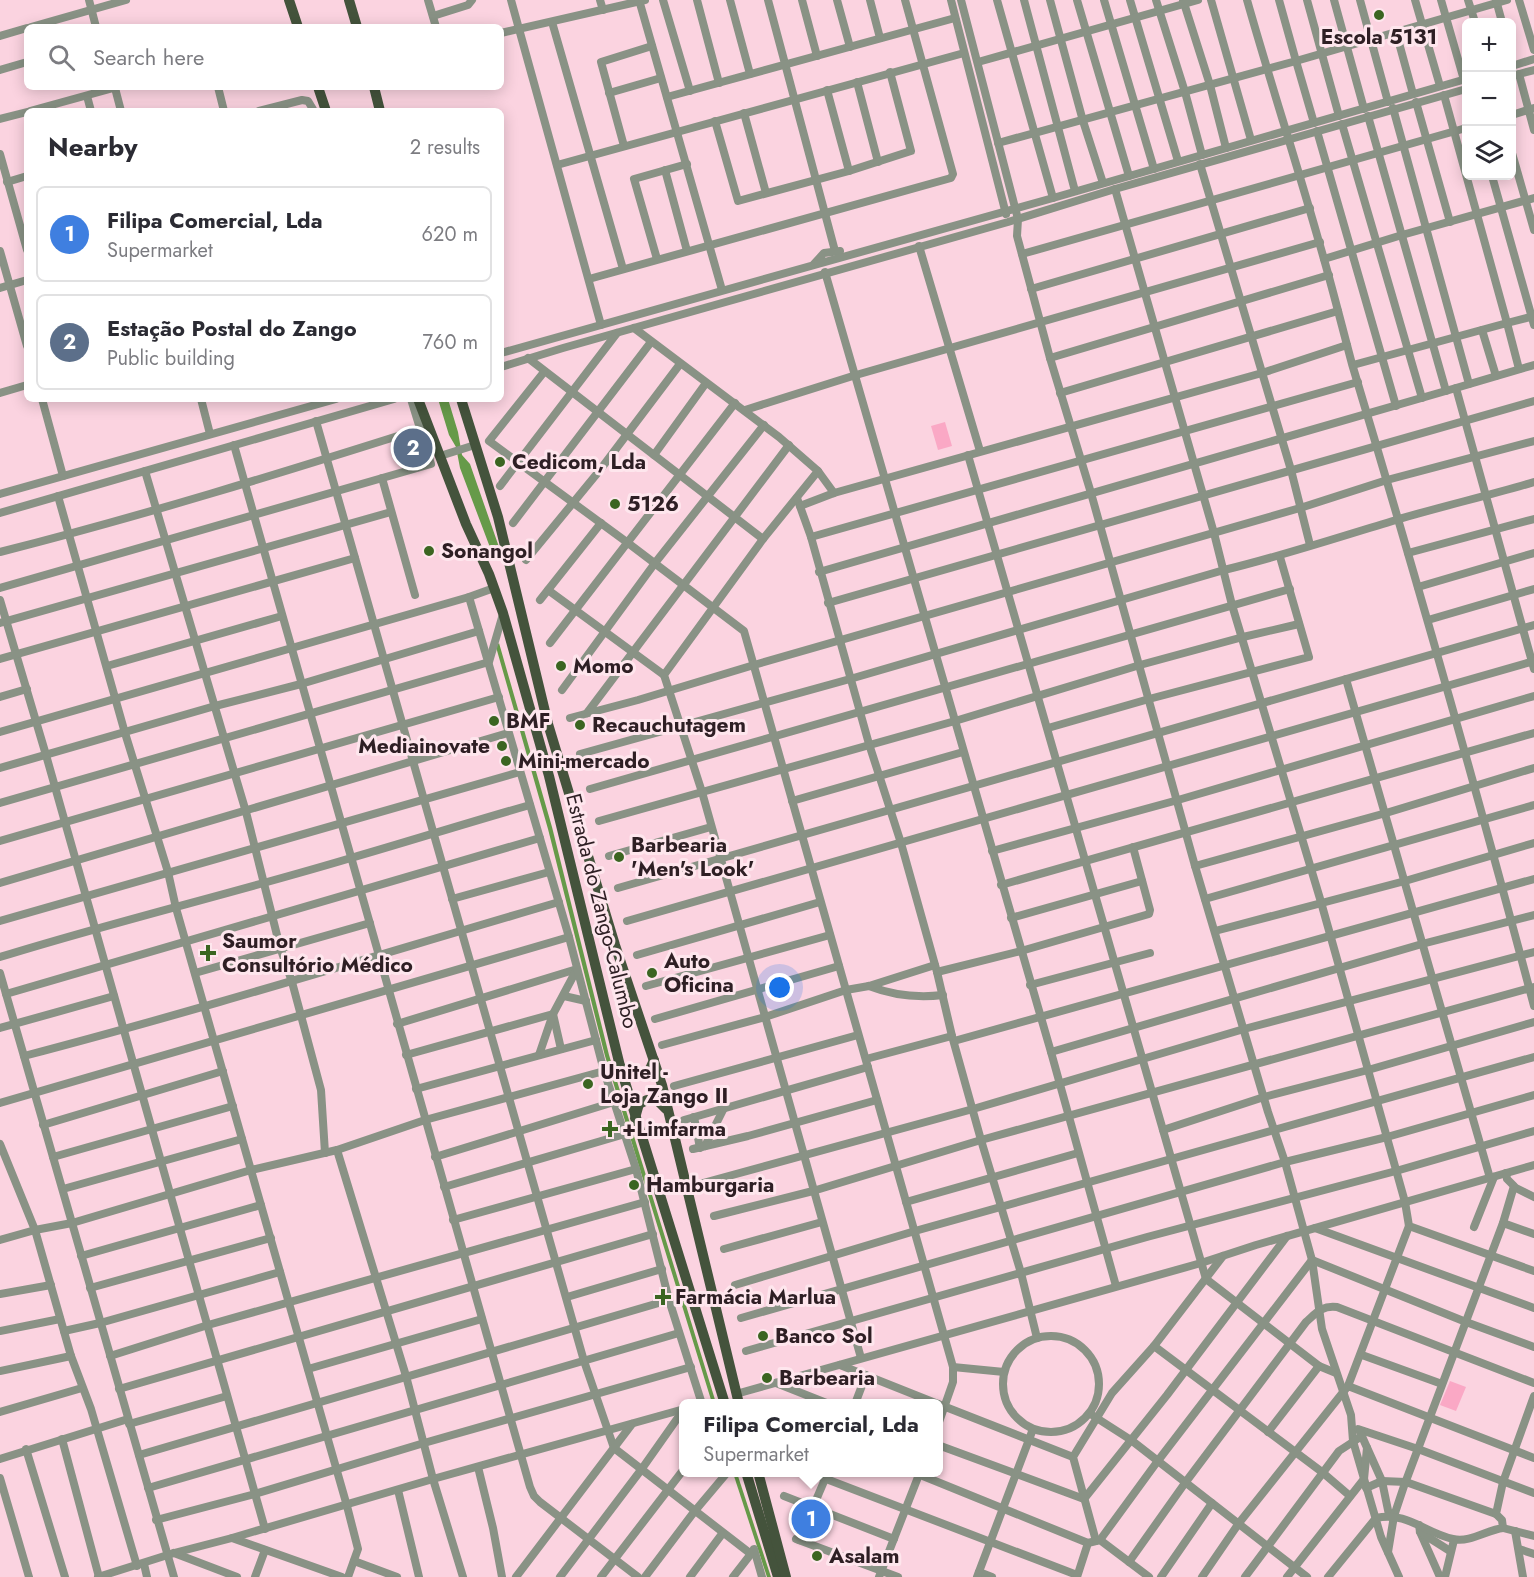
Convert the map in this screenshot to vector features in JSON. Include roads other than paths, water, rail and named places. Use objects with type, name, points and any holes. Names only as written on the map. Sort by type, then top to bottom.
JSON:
[{"type":"main road","points":[[289,0],[297,23]]},
{"type":"main road","points":[[350,0],[356,24]]},
{"type":"main road","points":[[319,90],[325,108]]},
{"type":"main road","points":[[375,90],[379,108]]},
{"type":"main road","name":"Estrada do Zango-Calumbo","points":[[419,402],[503,614],[564,833],[620,1066],[723,1399]]},
{"type":"main road","name":"Estrada do Zango-Calumbo","points":[[464,402],[508,554],[548,724],[615,945],[654,1060],[737,1399]]},
{"type":"main road","points":[[620,1066],[626,1074],[634,1076],[650,1069],[654,1060]]},
{"type":"main road","points":[[636,1121],[637,1109],[643,1101],[657,1100],[668,1112]]},
{"type":"main road","points":[[747,1477],[778,1577]]},
{"type":"main road","points":[[759,1477],[786,1577]]},
{"type":"street","points":[[89,0],[95,24]]},
{"type":"street","points":[[43,24],[126,0]]},
{"type":"street","points":[[428,0],[435,24]]},
{"type":"street","points":[[433,16],[468,5],[472,0]]},
{"type":"street","points":[[511,0],[602,325]]},
{"type":"street","points":[[600,0],[603,10]]},
{"type":"street","points":[[663,0],[690,91]]},
{"type":"street","points":[[697,0],[719,83]]},
{"type":"street","points":[[730,0],[750,74]]},
{"type":"street","points":[[768,0],[835,251]]},
{"type":"street","points":[[802,0],[817,56]]},
{"type":"street","points":[[837,0],[850,47]]},
{"type":"street","points":[[870,0],[880,38]]},
{"type":"street","points":[[589,279],[952,176],[904,0]]},
{"type":"street","points":[[951,0],[1008,222],[1017,236],[1195,866],[1295,1197],[1312,1260],[1322,1329],[1336,1373],[1345,1389],[1351,1415],[1353,1442],[1376,1518],[1399,1577]]},
{"type":"street","points":[[961,0],[1018,219],[1017,236]]},
{"type":"street","points":[[997,0],[1053,198]]},
{"type":"street","points":[[1024,0],[1075,191]]},
{"type":"street","points":[[1050,0],[1083,121],[1103,183]]},
{"type":"street","points":[[1077,0],[1129,176]]},
{"type":"street","points":[[1104,0],[1154,169]]},
{"type":"street","points":[[1130,0],[1178,161]]},
{"type":"street","points":[[1156,0],[1202,155]]},
{"type":"street","points":[[978,62],[1159,11],[1183,2],[1198,0]]},
{"type":"street","points":[[1211,0],[1251,141]]},
{"type":"street","points":[[1247,0],[1400,519],[1521,956],[1532,988],[1534,1006]]},
{"type":"street","points":[[1279,0],[1396,406]]},
{"type":"street","points":[[1307,0],[1422,398]]},
{"type":"street","points":[[1334,0],[1446,391]]},
{"type":"street","points":[[1360,0],[1427,228],[1469,384]]},
{"type":"street","points":[[1415,0],[1519,369]]},
{"type":"street","points":[[1441,0],[1462,72]]},
{"type":"street","points":[[1468,0],[1474,18]]},
{"type":"street","points":[[998,143],[1035,135],[1496,1],[1507,0]]},
{"type":"street","points":[[1519,0],[1534,50]]},
{"type":"street","points":[[504,32],[641,1],[722,290]]},
{"type":"street","points":[[1496,1],[1501,18]]},
{"type":"street","points":[[1183,2],[1210,85],[1226,148]]},
{"type":"street","points":[[667,97],[956,18]]},
{"type":"street","points":[[552,22],[623,269]]},
{"type":"street","points":[[0,36],[24,29]]},
{"type":"street","points":[[1395,32],[1450,222]]},
{"type":"street","points":[[624,146],[602,61],[652,46]]},
{"type":"street","points":[[557,165],[964,52]]},
{"type":"street","points":[[1516,62],[1534,59]]},
{"type":"street","points":[[0,70],[24,63]]},
{"type":"street","points":[[1516,76],[1534,70]]},
{"type":"street","points":[[715,121],[736,199],[740,201],[817,180],[911,151],[890,72]]},
{"type":"street","points":[[609,93],[661,78]]},
{"type":"street","points":[[1516,78],[1531,109],[1534,130]]},
{"type":"street","points":[[857,82],[878,162]]},
{"type":"street","points":[[504,366],[825,272],[1008,222],[1316,127],[1462,86]]},
{"type":"street","points":[[41,108],[106,90]]},
{"type":"street","points":[[117,90],[120,108]]},
{"type":"street","points":[[219,90],[223,108]]},
{"type":"street","points":[[827,90],[849,171]]},
{"type":"street","points":[[87,96],[91,108]]},
{"type":"street","points":[[271,108],[302,100],[308,101],[312,108]]},
{"type":"street","points":[[1516,114],[1531,109]]},
{"type":"street","points":[[0,119],[24,112]]},
{"type":"street","points":[[744,113],[766,194]]},
{"type":"street","points":[[1022,254],[1462,130]]},
{"type":"street","points":[[504,352],[1178,161],[1251,141],[1286,136]]},
{"type":"street","points":[[0,154],[24,240]]},
{"type":"street","points":[[1516,163],[1530,199],[1534,230]]},
{"type":"street","points":[[657,259],[634,179],[687,164]]},
{"type":"street","points":[[1200,164],[1291,470],[1310,545]]},
{"type":"street","points":[[665,170],[687,251]]},
{"type":"street","points":[[7,182],[24,177]]},
{"type":"street","points":[[1353,365],[1507,323],[1533,319],[1493,180]]},
{"type":"street","points":[[1114,189],[1214,533],[1232,605],[1292,801],[1300,835],[1312,868],[1405,1202],[1409,1226],[1362,1354],[1345,1389],[1239,1523],[1202,1577]]},
{"type":"street","points":[[1324,259],[1530,199]]},
{"type":"street","points":[[1031,289],[1310,208]]},
{"type":"street","points":[[745,410],[856,375],[1320,242]]},
{"type":"street","points":[[919,246],[980,451]]},
{"type":"street","points":[[0,251],[24,335]]},
{"type":"street","points":[[814,264],[825,253],[835,251],[853,254]]},
{"type":"street","points":[[825,272],[1051,1052],[1116,1286]]},
{"type":"street","points":[[1050,358],[1329,275]]},
{"type":"street","points":[[0,288],[24,281]]},
{"type":"street","points":[[1060,393],[1338,311]]},
{"type":"street","points":[[634,328],[789,445],[818,471],[834,493]]},
{"type":"street","points":[[1482,330],[1496,376]]},
{"type":"street","points":[[500,486],[617,332]]},
{"type":"street","points":[[513,523],[651,342]]},
{"type":"street","points":[[799,502],[1262,373],[1347,345]]},
{"type":"street","points":[[528,358],[763,539]]},
{"type":"street","points":[[526,560],[573,504],[680,364]]},
{"type":"street","points":[[819,572],[1534,365]]},
{"type":"street","points":[[544,372],[489,441],[744,631],[953,1367],[953,1382],[943,1401]]},
{"type":"street","points":[[811,537],[1358,382]]},
{"type":"street","points":[[654,455],[706,383]]},
{"type":"street","points":[[0,393],[24,386]]},
{"type":"street","points":[[627,921],[1446,686],[1533,664],[1456,388]]},
{"type":"street","points":[[828,603],[1534,401]]},
{"type":"street","points":[[43,402],[63,476]]},
{"type":"street","points":[[202,402],[210,435]]},
{"type":"street","points":[[0,513],[384,402]]},
{"type":"street","points":[[0,588],[431,464],[412,402]]},
{"type":"street","points":[[0,494],[210,435],[307,403]]},
{"type":"street","points":[[550,643],[735,403]]},
{"type":"street","points":[[316,422],[441,865],[606,1431],[614,1448],[722,1534],[751,1554]]},
{"type":"street","points":[[562,690],[655,563],[764,425]]},
{"type":"street","points":[[0,552],[157,509],[420,429]]},
{"type":"street","points":[[570,718],[1300,508],[1387,480],[1534,441]]},
{"type":"street","points":[[234,445],[472,1287],[534,1496],[638,1577]]},
{"type":"street","points":[[440,456],[476,445]]},
{"type":"street","points":[[586,714],[789,445]]},
{"type":"street","points":[[968,455],[1206,1279],[1319,1366],[1336,1373]]},
{"type":"street","points":[[145,471],[216,706],[280,947],[292,982],[321,1090],[325,1153]]},
{"type":"street","points":[[664,675],[712,606],[763,539],[799,502],[818,471]]},
{"type":"street","points":[[382,478],[415,595]]},
{"type":"street","points":[[580,754],[850,680],[1534,482]]},
{"type":"street","points":[[58,496],[125,733],[168,872],[176,908],[347,1506],[358,1549],[348,1577]]},
{"type":"street","points":[[799,502],[811,537],[859,711],[901,843],[1037,1338]]},
{"type":"street","points":[[3,623],[262,547],[391,512]]},
{"type":"street","points":[[1408,553],[1534,519]]},
{"type":"street","points":[[540,600],[602,523]]},
{"type":"street","points":[[1418,587],[1534,553]]},
{"type":"street","points":[[1048,728],[1309,657],[1280,557]]},
{"type":"street","points":[[0,659],[355,558]]},
{"type":"street","points":[[0,732],[494,588]]},
{"type":"street","points":[[590,789],[1290,589]]},
{"type":"street","points":[[1428,620],[1534,589]]},
{"type":"street","points":[[548,590],[664,675],[702,792],[861,1358]]},
{"type":"street","points":[[469,597],[569,937],[604,1071],[636,1169],[669,1300],[701,1399]]},
{"type":"street","points":[[0,600],[3,623],[16,654],[46,755],[265,1529]]},
{"type":"street","points":[[489,662],[503,614]]},
{"type":"street","points":[[107,666],[282,616]]},
{"type":"street","points":[[599,821],[956,721],[1243,637],[1299,624]]},
{"type":"street","points":[[618,888],[1534,625]]},
{"type":"street","points":[[0,768],[301,684],[479,631]]},
{"type":"street","points":[[0,802],[225,740],[489,662]]},
{"type":"street","points":[[1346,679],[1396,845],[1432,981],[1492,1177],[1474,1227]]},
{"type":"street","points":[[0,697],[27,690]]},
{"type":"street","points":[[992,851],[1178,800],[1534,696]]},
{"type":"street","points":[[0,841],[499,697]]},
{"type":"street","points":[[0,882],[246,812],[329,785],[508,733]]},
{"type":"street","points":[[1001,885],[1534,733]]},
{"type":"street","points":[[792,801],[963,752]]},
{"type":"street","points":[[1195,866],[1386,813],[1534,768]]},
{"type":"street","points":[[0,921],[520,772]]},
{"type":"street","points":[[0,957],[530,805]]},
{"type":"street","points":[[1205,899],[1534,805]]},
{"type":"street","points":[[609,856],[711,826]]},
{"type":"street","points":[[6,994],[360,891],[441,865],[540,838]]},
{"type":"street","points":[[1215,931],[1405,881],[1534,843]]},
{"type":"street","points":[[662,1045],[765,1017],[846,990],[936,968],[1021,951],[1149,914],[1150,910],[1133,847]]},
{"type":"street","points":[[452,899],[549,872]]},
{"type":"street","points":[[684,1120],[953,1038],[1040,1017],[1534,879]]},
{"type":"street","points":[[1011,918],[1142,881]]},
{"type":"street","points":[[24,1056],[292,982],[379,954],[559,902]]},
{"type":"street","points":[[637,955],[820,902]]},
{"type":"street","points":[[1051,1052],[1422,944],[1534,915]]},
{"type":"street","points":[[195,973],[370,923]]},
{"type":"street","points":[[645,986],[830,935]]},
{"type":"street","points":[[0,1103],[34,1091],[569,937]]},
{"type":"street","points":[[703,1184],[1143,1060],[1244,1029],[1432,981],[1534,952]]},
{"type":"street","points":[[1030,985],[1150,953]]},
{"type":"street","points":[[655,1019],[839,966]]},
{"type":"street","points":[[539,1055],[553,1014],[577,969]]},
{"type":"street","points":[[397,1024],[577,969]]},
{"type":"street","points":[[0,974],[156,1520],[170,1554],[174,1577]]},
{"type":"street","points":[[868,986],[908,995],[926,997],[943,995]]},
{"type":"street","points":[[714,1216],[813,1191],[981,1140],[1532,988]]},
{"type":"street","points":[[0,1028],[114,996]]},
{"type":"street","points":[[564,996],[586,1001]]},
{"type":"street","points":[[406,1055],[553,1014]]},
{"type":"street","points":[[553,1014],[561,1049]]},
{"type":"street","points":[[1163,1130],[1264,1097],[1452,1047],[1534,1022]]},
{"type":"street","points":[[674,1086],[858,1035]]},
{"type":"street","points":[[416,1089],[500,1064],[596,1040]]},
{"type":"street","points":[[735,1285],[915,1231],[1534,1057]]},
{"type":"street","points":[[43,1125],[223,1071]]},
{"type":"street","points":[[0,1240],[72,1223],[251,1170],[338,1150],[425,1120],[604,1071]]},
{"type":"street","points":[[741,1318],[1285,1162],[1387,1137],[1534,1095]]},
{"type":"street","points":[[699,1148],[877,1100]]},
{"type":"street","points":[[435,1157],[614,1102]]},
{"type":"street","points":[[53,1156],[233,1106]]},
{"type":"street","points":[[699,1148],[724,1108]]},
{"type":"street","points":[[694,1117],[699,1148]]},
{"type":"street","points":[[747,1351],[1191,1225],[1396,1171],[1534,1131]]},
{"type":"street","points":[[444,1187],[625,1134]]},
{"type":"street","points":[[63,1190],[242,1139]]},
{"type":"street","points":[[0,1144],[35,1230],[71,1356],[140,1565],[147,1577]]},
{"type":"street","points":[[338,1150],[463,1577]]},
{"type":"street","points":[[906,1202],[1078,1153]]},
{"type":"street","points":[[737,1399],[775,1383],[1201,1263],[1534,1165]]},
{"type":"street","points":[[453,1220],[636,1169]]},
{"type":"street","points":[[1506,1173],[1507,1179],[1514,1184],[1514,1187],[1534,1197]]},
{"type":"street","points":[[1388,1552],[1391,1516],[1466,1322],[1514,1187]]},
{"type":"street","points":[[110,1356],[208,1325],[645,1202]]},
{"type":"street","points":[[81,1256],[261,1205]]},
{"type":"street","points":[[724,1249],[822,1222]]},
{"type":"street","points":[[1503,1223],[1534,1234]]},
{"type":"street","points":[[1409,1226],[1534,1271]]},
{"type":"street","points":[[1315,1228],[1534,1308]]},
{"type":"street","points":[[119,1389],[653,1234]]},
{"type":"street","points":[[1084,1499],[1287,1236]]},
{"type":"street","points":[[90,1288],[271,1238]]},
{"type":"street","points":[[1095,1541],[1073,1457],[1093,1415],[1099,1385],[1097,1370],[1090,1357],[1080,1346],[1067,1339],[1052,1336],[1037,1338],[1023,1344],[1012,1354],[1004,1372],[1004,1397],[1010,1410],[1020,1421],[1033,1429],[1045,1432],[1064,1430],[1093,1415],[1154,1346],[1223,1256]]},
{"type":"street","points":[[1312,1260],[1534,1347]]},
{"type":"street","points":[[831,1477],[905,1510],[1077,1576],[1095,1541],[1312,1260]]},
{"type":"street","points":[[567,1297],[662,1269]]},
{"type":"street","points":[[64,1331],[280,1272]]},
{"type":"street","points":[[0,1294],[51,1285]]},
{"type":"street","points":[[139,1455],[669,1300]]},
{"type":"street","points":[[1129,1562],[1306,1322],[1320,1309],[1329,1306],[1337,1308],[1534,1383]]},
{"type":"street","points":[[0,1331],[60,1319]]},
{"type":"street","points":[[308,1369],[482,1319]]},
{"type":"street","points":[[148,1488],[679,1333]]},
{"type":"street","points":[[1154,1346],[1322,1472],[1350,1496]]},
{"type":"street","points":[[1362,1354],[1442,1384]]},
{"type":"street","points":[[0,1371],[71,1356]]},
{"type":"street","points":[[839,1365],[926,1399]]},
{"type":"street","points":[[1268,1432],[1319,1366]]},
{"type":"street","points":[[156,1520],[255,1494],[691,1367]]},
{"type":"street","points":[[953,1367],[1004,1372]]},
{"type":"street","points":[[857,1399],[866,1375]]},
{"type":"street","points":[[775,1383],[816,1399]]},
{"type":"street","points":[[0,1412],[82,1388]]},
{"type":"street","points":[[1345,1389],[1515,1449],[1534,1458]]},
{"type":"street","points":[[0,1459],[62,1439],[227,1396]]},
{"type":"street","points":[[1496,1514],[1503,1482],[1515,1449],[1530,1420],[1534,1396]]},
{"type":"street","points":[[943,1406],[1073,1457]]},
{"type":"street","points":[[62,1439],[99,1577],[170,1554],[347,1506],[433,1479],[679,1410]]},
{"type":"street","points":[[1093,1415],[1131,1440],[1307,1577]]},
{"type":"street","points":[[1351,1415],[1382,1481],[1391,1516]]},
{"type":"street","points":[[560,1577],[679,1416]]},
{"type":"street","points":[[516,1577],[632,1424]]},
{"type":"street","points":[[992,1577],[978,1574],[1033,1429]]},
{"type":"street","points":[[1245,1577],[1322,1472],[1339,1451],[1353,1442],[1360,1433]]},
{"type":"street","points":[[1360,1433],[1418,1449],[1534,1493]]},
{"type":"street","points":[[943,1448],[1084,1499]]},
{"type":"street","points":[[1365,1484],[1367,1448]]},
{"type":"street","points":[[26,1449],[65,1577]]},
{"type":"street","points":[[478,1467],[502,1577]]},
{"type":"street","points":[[601,1577],[679,1475]]},
{"type":"street","points":[[645,1577],[723,1477]]},
{"type":"street","points":[[825,1477],[814,1508],[797,1540],[880,1574],[898,1577]]},
{"type":"street","points":[[880,1574],[917,1477]]},
{"type":"street","points":[[928,1477],[1095,1541],[1149,1577]]},
{"type":"street","points":[[0,1478],[29,1577]]},
{"type":"street","points":[[1287,1577],[1350,1496],[1365,1484],[1382,1481],[1406,1482],[1496,1514],[1502,1520],[1503,1528]]},
{"type":"street","points":[[398,1490],[419,1577]]},
{"type":"street","points":[[784,1496],[894,1539]]},
{"type":"street","points":[[1161,1577],[1212,1503]]},
{"type":"street","points":[[1328,1577],[1376,1518],[1391,1516],[1454,1540],[1483,1535],[1489,1530],[1503,1528],[1534,1536]]},
{"type":"street","points":[[1420,1528],[1450,1551]]},
{"type":"street","points":[[1420,1528],[1440,1577]]},
{"type":"street","points":[[1515,1531],[1523,1577]]},
{"type":"street","points":[[690,1577],[722,1534]]},
{"type":"street","points":[[232,1538],[342,1577]]},
{"type":"street","points":[[1445,1577],[1454,1540]]},
{"type":"street","points":[[733,1577],[754,1549],[762,1577]]},
{"type":"street","points":[[255,1577],[265,1550]]},
{"type":"street","points":[[1519,1550],[1534,1554]]},
{"type":"street","points":[[170,1554],[237,1577]]},
{"type":"street","points":[[354,1561],[397,1577]]},
{"type":"place","name":"Escola 5131","points":[[1379,15]]},
{"type":"place","name":"Estação Postal do Zango","points":[[413,448]]},
{"type":"place","name":"Cedicom, Lda","points":[[500,462]]},
{"type":"place","name":"5126","points":[[615,504]]},
{"type":"place","name":"Sonangol","points":[[429,551]]},
{"type":"place","name":"Momo","points":[[561,666]]},
{"type":"place","name":"BMF","points":[[494,721]]},
{"type":"place","name":"Recauchutagem","points":[[580,725]]},
{"type":"place","name":"Mediainovate","points":[[502,746]]},
{"type":"place","name":"Mini-mercado","points":[[506,761]]},
{"type":"place","name":"Barbearia 'Men's Look'","points":[[619,857]]},
{"type":"place","name":"Saumor Consultório Médico","points":[[208,953]]},
{"type":"place","name":"Auto Oficina","points":[[652,973]]},
{"type":"place","name":"Unitel - Loja Zango II","points":[[588,1084]]},
{"type":"place","name":"+Limfarma","points":[[610,1129]]},
{"type":"place","name":"Hamburgaria","points":[[634,1185]]},
{"type":"place","name":"Farmácia Marlua","points":[[663,1297]]},
{"type":"place","name":"Banco Sol","points":[[763,1336]]},
{"type":"place","name":"Barbearia","points":[[767,1378]]},
{"type":"place","name":"Filipa Comercial, Lda","points":[[811,1519]]},
{"type":"place","name":"Asalam","points":[[817,1556]]}]
